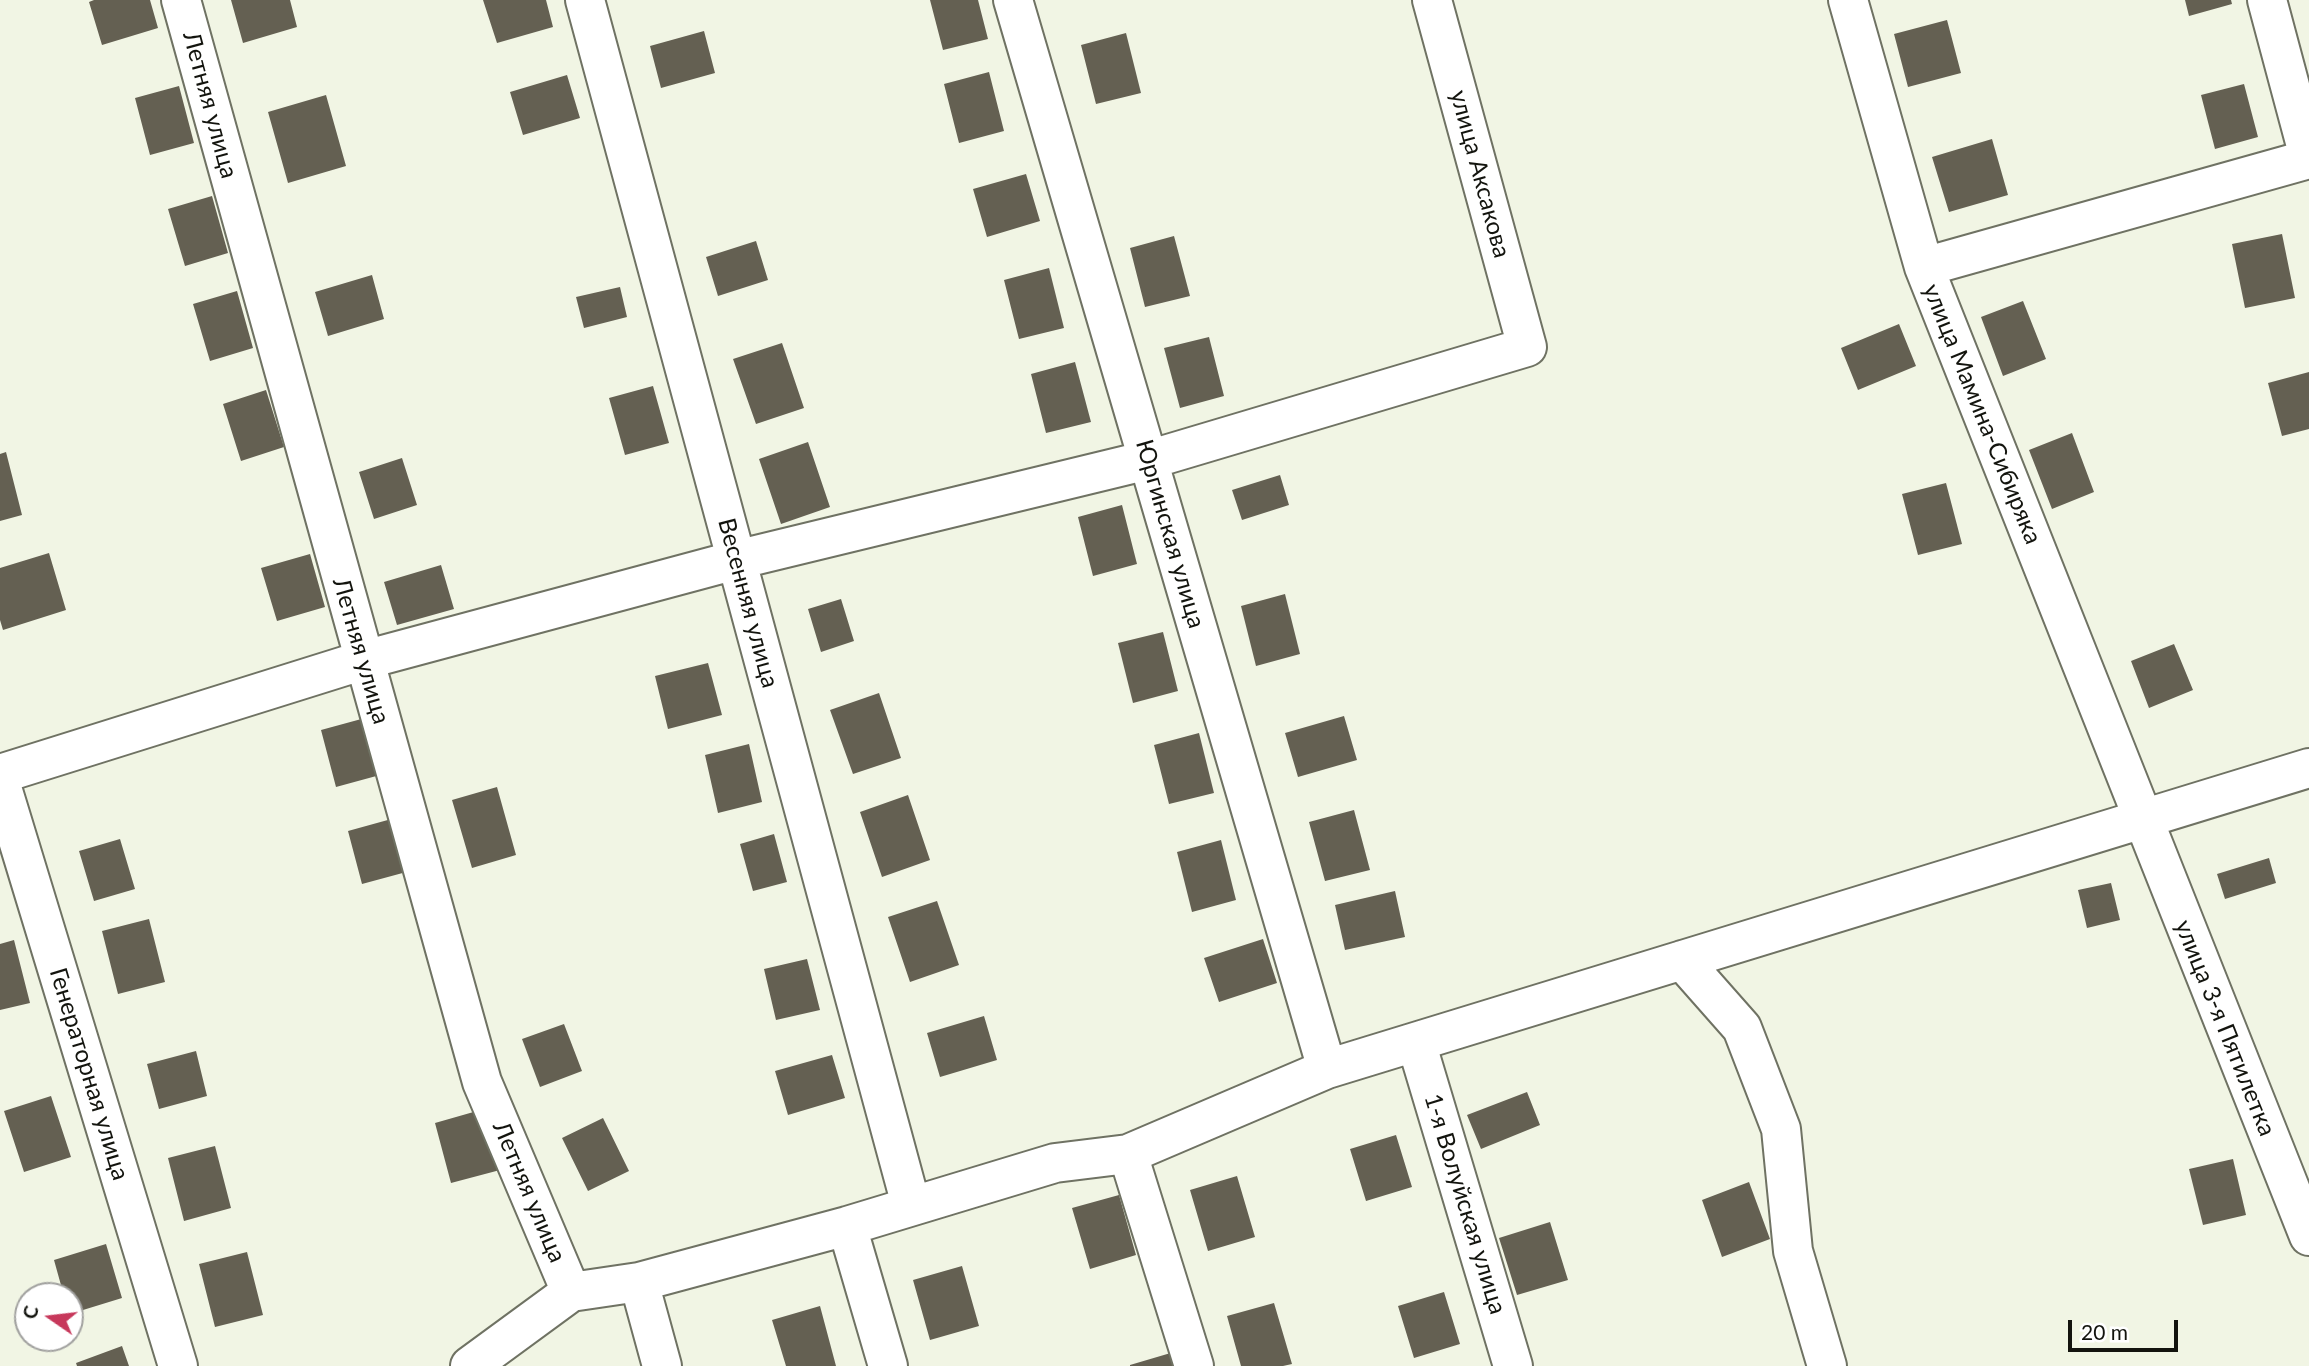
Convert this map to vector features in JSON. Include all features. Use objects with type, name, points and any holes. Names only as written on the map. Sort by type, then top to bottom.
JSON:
[{"type":"street","name":"Летняя улица","points":[[181,0],[482,1083],[571,1292]]},
{"type":"street","name":"Весенняя улица","points":[[585,0],[911,1205]]},
{"type":"street","name":"Юргинская улица","points":[[1013,0],[1328,1069]]},
{"type":"street","name":"улица Аксакова","points":[[1148,460],[1527,347],[1432,0]]},
{"type":"street","name":"улица Мамина-Сибиряка","points":[[1849,0],[1924,267],[2142,820]]},
{"type":"street","points":[[1924,267],[2309,158],[2267,0]]},
{"type":"street","points":[[0,774],[364,660],[736,560],[1148,460]]},
{"type":"street","points":[[470,1366],[571,1292],[639,1282],[847,1226],[1055,1163],[1128,1154],[1328,1069],[2309,768]]},
{"type":"street","name":"Генераторная улица","points":[[0,781],[178,1366]]},
{"type":"street","name":"улица 3-я Пятилетка","points":[[2142,820],[2309,1236]]},
{"type":"street","points":[[1682,960],[1742,1028],[1781,1129],[1793,1251],[1826,1366]]},
{"type":"street","name":"1-я Волуйская улица","points":[[1416,1042],[1513,1366]]},
{"type":"street","points":[[1128,1154],[1194,1366]]},
{"type":"street","points":[[847,1226],[888,1366]]},
{"type":"street","points":[[639,1282],[662,1366]]},
{"type":"building","points":[[150,0],[158,28],[102,45],[89,2]]},
{"type":"building","points":[[231,0],[290,0],[297,27],[243,43]]},
{"type":"building","points":[[483,0],[546,0],[553,27],[497,43]]},
{"type":"building","points":[[930,0],[978,0],[988,39],[943,50]]},
{"type":"building","points":[[2185,0],[2231,0],[2232,4],[2189,16]]},
{"type":"building","points":[[1947,20],[1961,73],[1908,87],[1894,34]]},
{"type":"building","points":[[704,31],[715,73],[661,88],[650,46]]},
{"type":"building","points":[[1126,33],[1141,93],[1096,104],[1081,45]]},
{"type":"building","points":[[989,72],[1004,131],[959,143],[944,84]]},
{"type":"building","points":[[567,75],[580,118],[523,135],[510,92]]},
{"type":"building","points":[[2244,84],[2258,137],[2215,149],[2201,95]]},
{"type":"building","points":[[179,86],[194,143],[150,155],[135,98]]},
{"type":"building","points":[[326,95],[346,166],[288,183],[268,112]]},
{"type":"building","points":[[1992,139],[2008,195],[1949,212],[1932,157]]},
{"type":"building","points":[[1026,174],[1040,221],[987,237],[973,189]]},
{"type":"building","points":[[212,196],[228,253],[185,266],[168,209]]},
{"type":"building","points":[[2282,234],[2295,298],[2245,308],[2232,244]]},
{"type":"building","points":[[1174,236],[1190,296],[1145,307],[1130,248]]},
{"type":"building","points":[[756,241],[768,280],[718,296],[706,257]]},
{"type":"building","points":[[1049,268],[1064,328],[1019,339],[1004,280]]},
{"type":"building","points":[[372,275],[384,319],[328,336],[315,292]]},
{"type":"building","points":[[620,287],[627,317],[584,328],[576,297]]},
{"type":"building","points":[[237,291],[253,348],[210,361],[193,304]]},
{"type":"building","points":[[2023,301],[2046,359],[2003,376],[1981,317]]},
{"type":"building","points":[[1899,324],[1916,366],[1858,390],[1841,348]]},
{"type":"building","points":[[1209,337],[1224,396],[1180,408],[1164,348]]},
{"type":"building","points":[[782,343],[804,408],[756,424],[733,359]]},
{"type":"building","points":[[1075,362],[1091,422],[1046,433],[1031,374]]},
{"type":"building","points":[[2309,372],[2309,429],[2282,436],[2268,383]]},
{"type":"building","points":[[653,386],[669,443],[625,455],[609,398]]},
{"type":"building","points":[[266,390],[284,447],[241,461],[223,404]]},
{"type":"building","points":[[2072,433],[2094,492],[2052,509],[2029,450]]},
{"type":"building","points":[[808,442],[830,507],[781,524],[759,459]]},
{"type":"building","points":[[6,452],[22,515],[0,521],[0,454]]},
{"type":"building","points":[[402,458],[417,505],[374,519],[359,472]]},
{"type":"building","points":[[1280,475],[1289,505],[1242,520],[1232,490]]},
{"type":"building","points":[[1946,483],[1962,544],[1918,555],[1902,494]]},
{"type":"building","points":[[1122,505],[1137,564],[1093,576],[1078,517]]},
{"type":"building","points":[[49,553],[66,610],[3,630],[0,620],[0,568]]},
{"type":"building","points":[[310,554],[325,607],[277,621],[261,568]]},
{"type":"building","points":[[441,565],[454,609],[397,625],[384,582]]},
{"type":"building","points":[[1285,594],[1300,654],[1256,666],[1241,606]]},
{"type":"building","points":[[841,599],[854,641],[821,652],[808,609]]},
{"type":"building","points":[[1163,632],[1178,691],[1133,703],[1118,643]]},
{"type":"building","points":[[2174,644],[2193,690],[2149,708],[2131,661]]},
{"type":"building","points":[[708,663],[722,715],[668,729],[655,676]]},
{"type":"building","points":[[879,693],[901,758],[853,774],[830,710]]},
{"type":"building","points":[[1344,716],[1357,760],[1298,777],[1285,733]]},
{"type":"building","points":[[365,718],[380,775],[336,787],[321,730]]},
{"type":"building","points":[[1199,733],[1214,793],[1169,804],[1154,745]]},
{"type":"building","points":[[749,744],[762,802],[718,813],[705,755]]},
{"type":"building","points":[[497,787],[516,855],[472,868],[452,800]]},
{"type":"building","points":[[908,795],[930,860],[882,877],[860,812]]},
{"type":"building","points":[[1354,810],[1370,870],[1325,881],[1309,822]]},
{"type":"building","points":[[395,818],[410,871],[362,884],[348,831]]},
{"type":"building","points":[[774,834],[787,882],[753,891],[740,844]]},
{"type":"building","points":[[120,839],[135,889],[94,901],[79,851]]},
{"type":"building","points":[[1221,840],[1236,900],[1192,912],[1177,852]]},
{"type":"building","points":[[2269,858],[2276,883],[2225,899],[2217,874]]},
{"type":"building","points":[[2111,883],[2120,920],[2087,928],[2078,890]]},
{"type":"building","points":[[1395,891],[1405,937],[1345,950],[1335,905]]},
{"type":"building","points":[[937,901],[959,965],[910,982],[888,917]]},
{"type":"building","points":[[149,919],[165,982],[118,994],[102,931]]},
{"type":"building","points":[[1263,939],[1277,983],[1219,1002],[1204,958]]},
{"type":"building","points":[[14,940],[30,1003],[0,1010],[0,944]]},
{"type":"building","points":[[807,959],[820,1010],[776,1020],[764,969]]},
{"type":"building","points":[[984,1016],[997,1060],[940,1077],[927,1033]]},
{"type":"building","points":[[564,1024],[582,1071],[540,1087],[522,1039]]},
{"type":"building","points":[[196,1051],[207,1096],[159,1109],[147,1064]]},
{"type":"building","points":[[832,1055],[845,1098],[788,1115],[775,1071]]},
{"type":"building","points":[[1527,1092],[1540,1125],[1481,1149],[1467,1115]]},
{"type":"building","points":[[51,1096],[71,1157],[24,1172],[4,1111]]},
{"type":"building","points":[[484,1109],[500,1170],[451,1183],[435,1123]]},
{"type":"building","points":[[603,1118],[629,1171],[588,1191],[562,1138]]},
{"type":"building","points":[[1396,1135],[1412,1187],[1366,1201],[1350,1149]]},
{"type":"building","points":[[215,1146],[231,1208],[184,1221],[168,1158]]},
{"type":"building","points":[[2233,1159],[2246,1215],[2203,1225],[2189,1169]]},
{"type":"building","points":[[1237,1176],[1255,1237],[1208,1251],[1190,1190]]},
{"type":"building","points":[[1749,1182],[1770,1239],[1722,1257],[1702,1200]]},
{"type":"building","points":[[1119,1195],[1136,1255],[1090,1269],[1072,1208]]},
{"type":"building","points":[[1550,1222],[1568,1280],[1517,1295],[1499,1238]]},
{"type":"building","points":[[106,1244],[122,1298],[84,1310],[84,1282],[60,1282],[54,1260]]},
{"type":"building","points":[[247,1252],[263,1315],[215,1327],[199,1264]]},
{"type":"building","points":[[962,1266],[979,1326],[930,1340],[913,1280]]},
{"type":"building","points":[[1444,1292],[1460,1344],[1414,1358],[1398,1306]]},
{"type":"building","points":[[1274,1303],[1292,1364],[1241,1366],[1227,1316]]},
{"type":"building","points":[[820,1306],[836,1366],[786,1366],[772,1320]]},
{"type":"building","points":[[122,1346],[129,1366],[77,1366],[76,1363]]},
{"type":"building","points":[[1174,1352],[1178,1366],[1130,1366],[1130,1365]]}]
